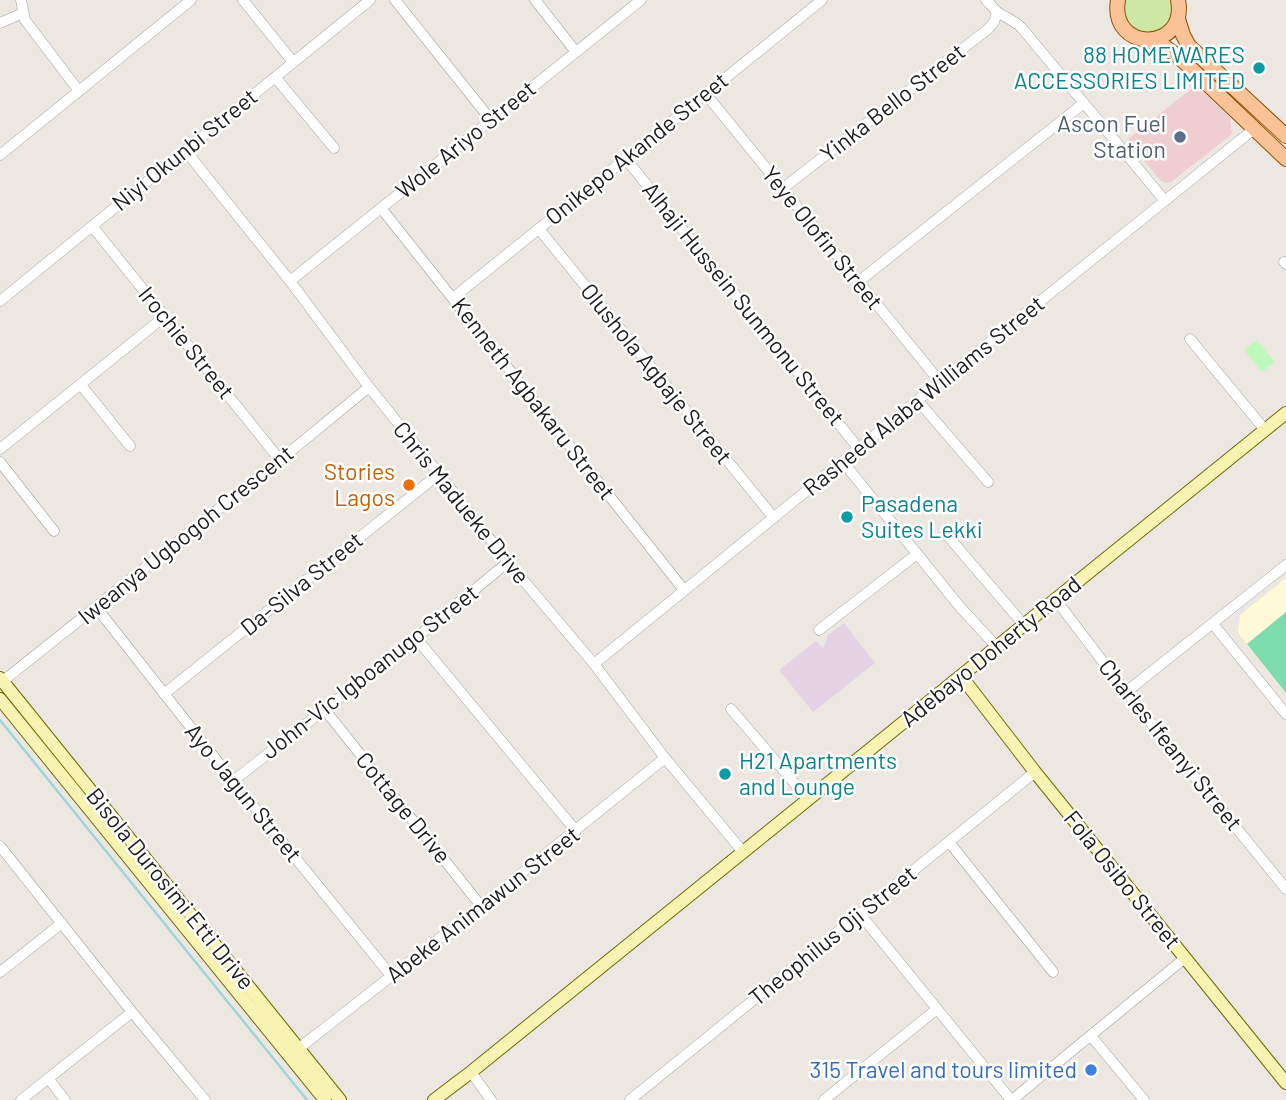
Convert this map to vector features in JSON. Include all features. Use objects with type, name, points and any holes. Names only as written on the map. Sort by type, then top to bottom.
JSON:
[{"type":"main road","points":[[1115,3],[1123,28],[1138,39],[1147,40],[1166,35],[1174,28],[1180,10],[1178,0]]},
{"type":"main road","points":[[1178,19],[1189,46],[1286,136]]},
{"type":"main road","points":[[1147,40],[1165,47],[1179,57],[1286,159]]},
{"type":"street","points":[[21,0],[25,20],[79,91]]},
{"type":"street","points":[[0,155],[191,0]]},
{"type":"street","points":[[243,0],[293,62]]},
{"type":"street","name":"Niyi Okunbi Street","points":[[0,300],[370,0]]},
{"type":"street","points":[[395,0],[491,120]]},
{"type":"street","points":[[535,0],[576,52]]},
{"type":"street","name":"Wole Ariyo Street","points":[[290,281],[641,0]]},
{"type":"street","name":"Onikepo Akande Street","points":[[453,298],[822,0]]},
{"type":"street","points":[[986,0],[997,12],[1014,20],[1021,27],[1166,201]]},
{"type":"street","name":"Yinka Bello Street","points":[[782,189],[988,29],[997,12]]},
{"type":"street","points":[[0,23],[23,13]]},
{"type":"street","points":[[275,77],[334,148]]},
{"type":"street","name":"Yeye Olofin Street","points":[[705,93],[940,382]]},
{"type":"street","points":[[858,282],[1084,103]]},
{"type":"street","name":"Rasheed Alaba Williams Street","points":[[594,664],[1254,129]]},
{"type":"street","name":"Chris Madueke Drive","points":[[185,150],[508,562],[594,664],[665,758],[743,852]]},
{"type":"street","name":"Alhaji Hussein Sunmonu Street","points":[[626,159],[859,449]]},
{"type":"street","name":"Kenneth Agbakaru Street","points":[[381,208],[684,590]]},
{"type":"street","name":"Irochie Street","points":[[92,226],[280,460]]},
{"type":"street","name":"Olushola Agbaje Street","points":[[539,229],[774,518]]},
{"type":"street","points":[[0,449],[164,317]]},
{"type":"street","points":[[1190,339],[1265,430]]},
{"type":"street","points":[[80,385],[130,446]]},
{"type":"street","name":"Iweanya Ugbogoh Crescent","points":[[2,679],[96,607],[369,387]]},
{"type":"street","points":[[918,401],[988,482]]},
{"type":"street","name":"Adebayo Doherty Road","points":[[433,1100],[1286,413]]},
{"type":"street","points":[[843,461],[960,607],[997,647]]},
{"type":"street","points":[[0,462],[54,531]]},
{"type":"street","name":"Da-Silva Street","points":[[164,694],[439,474]]},
{"type":"street","points":[[946,534],[1024,625]]},
{"type":"street","points":[[819,630],[917,554]]},
{"type":"street","name":"John-Vic Igboanugo Street","points":[[233,781],[416,638],[508,562]]},
{"type":"street","points":[[1126,692],[1286,565]]},
{"type":"street","name":"Charles Ifeanyi Street","points":[[1056,600],[1126,692],[1286,889]]},
{"type":"street","name":"Ayo Jagun Street","points":[[96,607],[392,977]]},
{"type":"street","points":[[1213,624],[1286,715]]},
{"type":"street","points":[[416,638],[576,831]]},
{"type":"street","name":"Fola Osibo Street","points":[[961,676],[1286,1083]]},
{"type":"street","name":"Bisola Durosimi Etti Drive","points":[[2,679],[340,1100]]},
{"type":"street","points":[[0,699],[325,1100]]},
{"type":"street","points":[[731,709],[808,799]]},
{"type":"street","name":"Cottage Drive","points":[[325,710],[481,906]]},
{"type":"street","name":"Abeke Animawun Street","points":[[298,1049],[665,758]]},
{"type":"street","name":"Theophilus Oji Street","points":[[630,1100],[1035,772]]},
{"type":"street","points":[[949,842],[1053,972]]},
{"type":"street","points":[[0,846],[205,1100]]},
{"type":"street","points":[[860,914],[1011,1100],[1185,958]]},
{"type":"street","points":[[0,972],[62,923]]},
{"type":"street","points":[[824,1100],[937,1009]]},
{"type":"street","points":[[21,1100],[132,1012]]},
{"type":"street","points":[[1091,1036],[1144,1100]]},
{"type":"street","points":[[471,1072],[491,1100]]},
{"type":"street","points":[[48,1078],[65,1100]]},
{"type":"shaded area","name":"Ascon Fuel Station","points":[[1196,85],[1230,118],[1232,134],[1171,182],[1166,183],[1161,181],[1127,140]]},
{"type":"shaded area","points":[[1286,578],[1286,693],[1238,633],[1240,615]]},
{"type":"shaded area","points":[[844,623],[875,663],[813,712],[779,670],[816,641],[823,648],[828,635]]},
{"type":"green space","points":[[1123,0],[1173,0],[1171,22],[1151,35],[1136,32],[1124,18]]},
{"type":"green space","points":[[1257,340],[1274,362],[1262,372],[1244,350]]},
{"type":"green space","points":[[1286,612],[1286,693],[1247,644]]},
{"type":"waterway","points":[[0,720],[307,1100]]},
{"type":"place","name":"88 HOMEWARES ACCESSORIES LIMITED","points":[[1259,68]]},
{"type":"place","name":"Ascon Fuel Station","points":[[1180,137]]},
{"type":"place","name":"Stories Lagos","points":[[409,485]]},
{"type":"place","name":"Pasadena Suites Lekki","points":[[847,517]]},
{"type":"place","name":"H21 Apartments and Lounge","points":[[725,774]]},
{"type":"place","name":"315 Travel and tours limited","points":[[1091,1070]]}]
